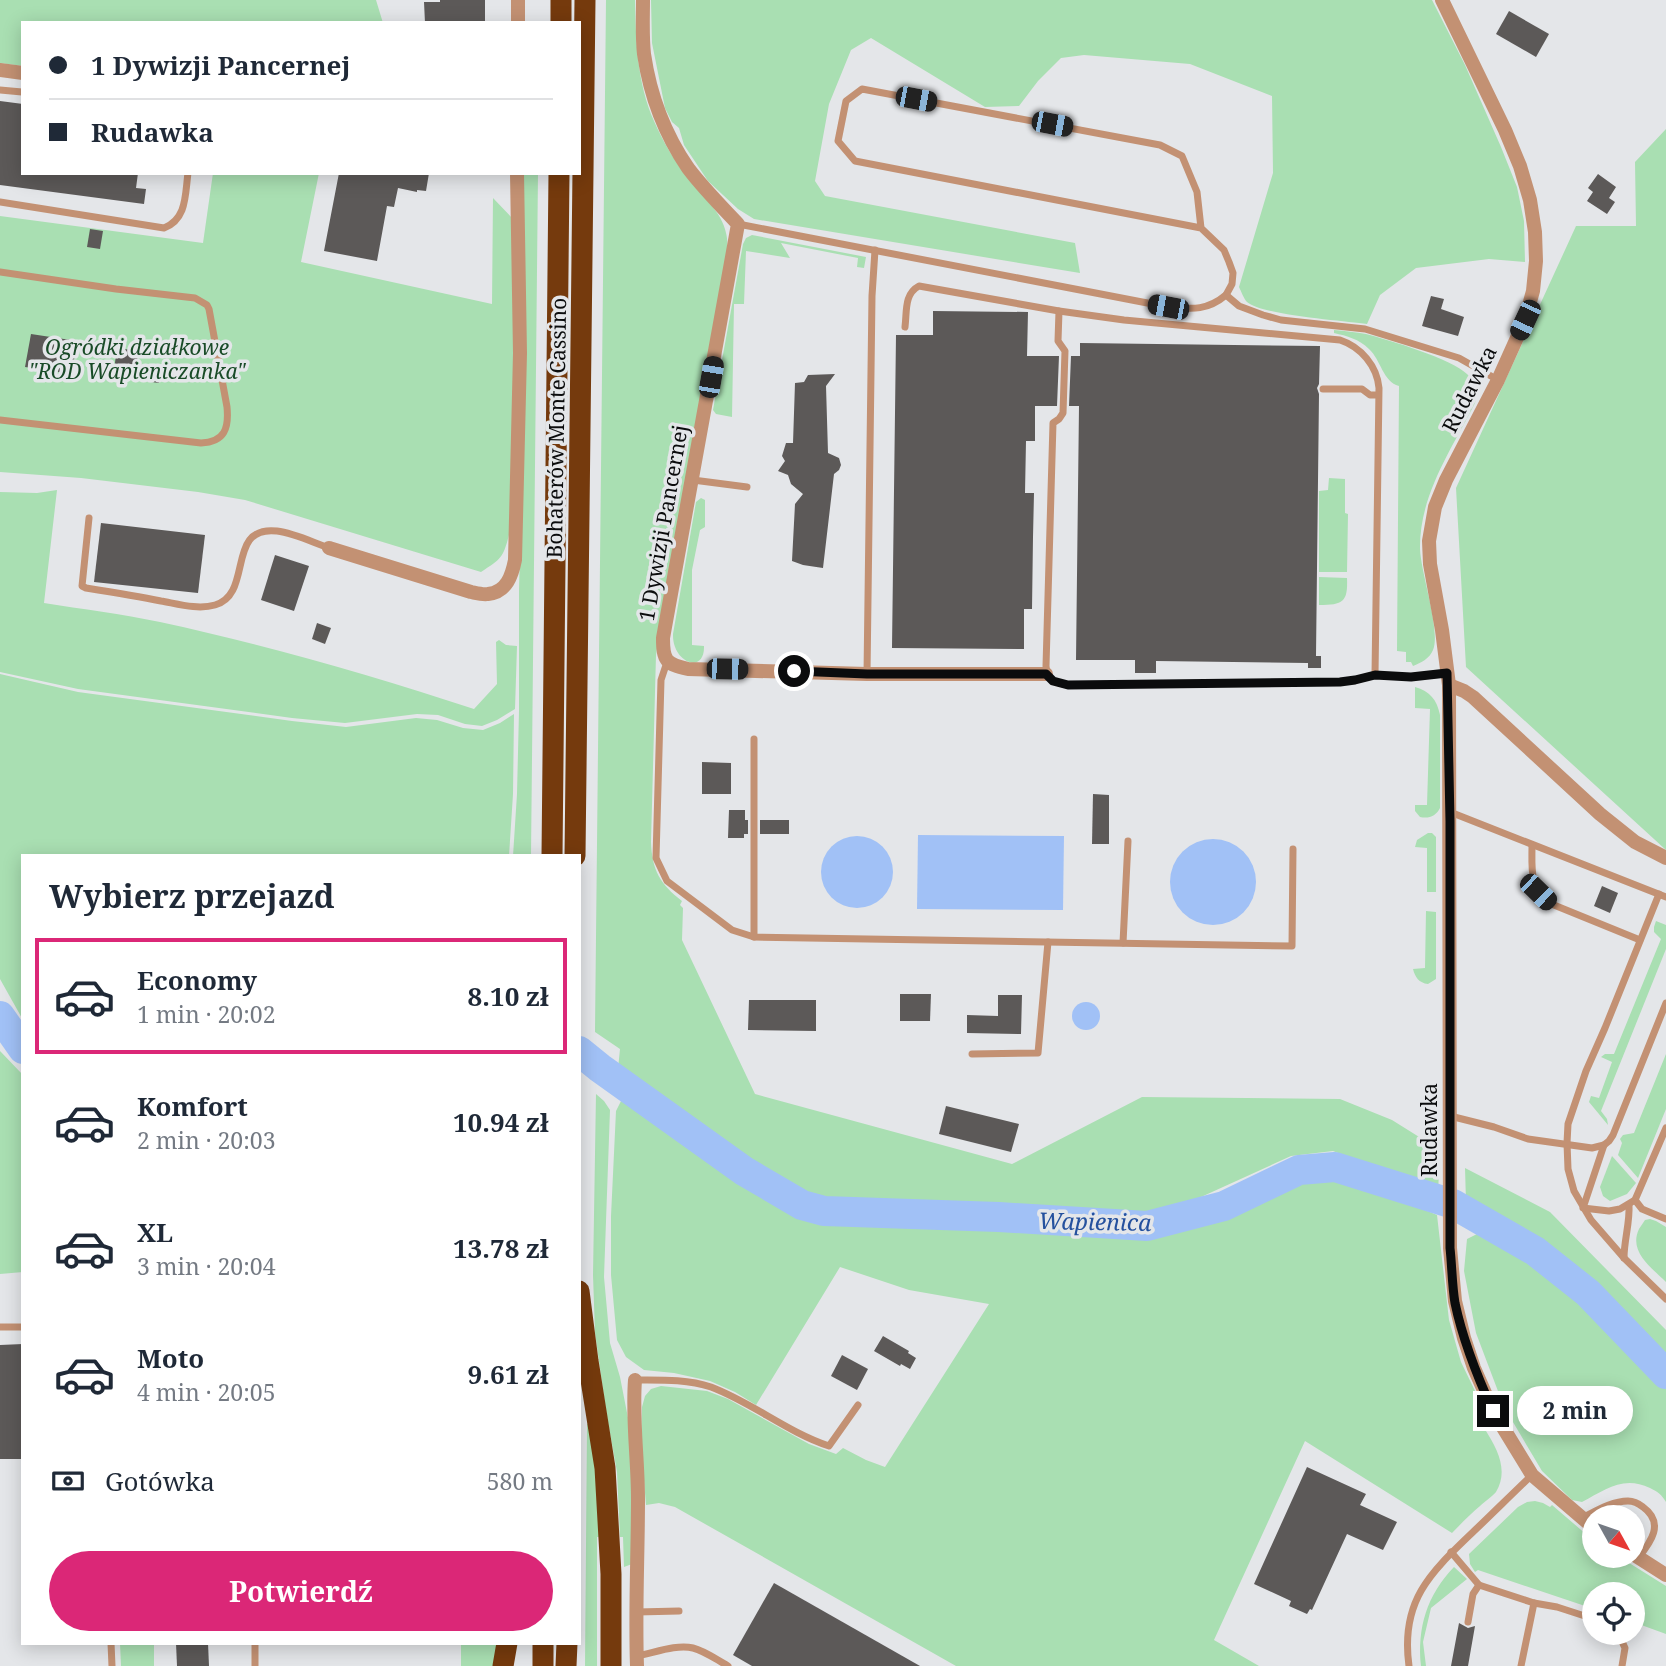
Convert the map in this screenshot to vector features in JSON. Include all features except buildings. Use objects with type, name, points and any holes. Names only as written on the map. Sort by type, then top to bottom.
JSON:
[{"type":"highway","points":[[561,0],[561,21]]},
{"type":"highway","name":"Bohaterów Monte Cassino","points":[[575,854],[585,0]]},
{"type":"highway","name":"Bohaterów Monte Cassino","points":[[552,854],[559,175]]},
{"type":"highway","points":[[581,1305],[605,1468],[611,1574],[611,1666]]},
{"type":"highway","points":[[503,1666],[508,1645]]},
{"type":"highway","points":[[543,1645],[543,1666]]},
{"type":"highway","points":[[566,1666],[567,1645]]},
{"type":"street","points":[[518,0],[518,21]]},
{"type":"street","points":[[643,0],[644,52],[655,104],[664,127],[690,170],[738,224]]},
{"type":"street","name":"Rudawka","points":[[1442,0],[1506,130],[1520,166],[1530,200],[1536,261],[1533,291],[1525,320],[1498,380],[1446,480],[1436,507],[1429,541],[1430,564],[1448,679],[1450,1248],[1455,1301],[1464,1338],[1493,1411],[1532,1475],[1581,1518]]},
{"type":"street","points":[[0,70],[21,73]]},
{"type":"street","points":[[329,548],[471,592],[489,594],[503,588],[512,576],[515,560],[520,354],[517,175]]},
{"type":"street","name":"1 Dywizji Pancernej","points":[[667,662],[663,638],[738,224]]},
{"type":"street","points":[[667,662],[688,669],[867,674],[1046,674]]},
{"type":"street","points":[[1448,679],[1473,697],[1600,814],[1635,842],[1666,858]]},
{"type":"street","points":[[635,1380],[633,1403],[638,1497],[637,1661]]},
{"type":"street","points":[[1645,1562],[1666,1575]]},
{"type":"lane","points":[[0,89],[21,92]]},
{"type":"lane","points":[[738,224],[1168,307],[1204,307],[1216,304],[1226,295],[1232,284],[1233,274],[1229,262],[1224,250],[1201,228],[855,161],[838,141],[846,101],[862,89],[1160,145],[1182,156],[1197,192],[1201,228]]},
{"type":"lane","points":[[0,202],[164,228],[173,225],[179,218],[188,175]]},
{"type":"lane","points":[[867,674],[872,288],[875,250]]},
{"type":"lane","points":[[0,272],[195,298],[201,301],[209,310],[228,422],[218,440],[201,443],[0,420]]},
{"type":"lane","points":[[905,327],[908,297],[914,288],[919,286],[1059,312],[1340,340],[1358,349],[1368,361],[1378,381],[1375,675]]},
{"type":"lane","points":[[1226,295],[1239,306],[1281,320],[1365,329],[1459,358],[1498,380]]},
{"type":"lane","points":[[1059,312],[1058,341],[1065,351],[1063,413],[1053,423],[1046,674],[1053,681],[1068,685],[1340,682],[1375,675],[1448,679]]},
{"type":"lane","points":[[1323,389],[1362,389],[1370,395],[1378,395]]},
{"type":"lane","points":[[693,480],[747,486]]},
{"type":"lane","points":[[89,519],[82,586],[195,607],[216,605],[227,600],[236,583],[245,546],[255,534],[279,531],[329,548]]},
{"type":"lane","points":[[667,662],[661,680],[656,858],[667,881],[732,929],[754,937],[1292,946],[1293,849]]},
{"type":"lane","points":[[754,739],[754,937]]},
{"type":"lane","points":[[1450,812],[1662,896],[1640,940],[1586,1071],[1568,1125],[1567,1143],[1568,1169],[1574,1191],[1583,1208],[1624,1258],[1666,1299]]},
{"type":"lane","points":[[1123,943],[1128,841]]},
{"type":"lane","points":[[1532,845],[1534,883],[1538,892],[1549,903],[1640,940]]},
{"type":"lane","points":[[972,1054],[1038,1053],[1048,942]]},
{"type":"lane","points":[[1450,1116],[1528,1139],[1592,1148],[1604,1145],[1613,1135],[1666,1003]]},
{"type":"lane","points":[[1624,1258],[1623,1243],[1632,1203],[1666,1128]]},
{"type":"lane","points":[[1583,1208],[1604,1145]]},
{"type":"lane","points":[[1583,1208],[1609,1211],[1632,1203]]},
{"type":"lane","points":[[1632,1203],[1666,1219]]},
{"type":"lane","points":[[0,1327],[21,1327]]},
{"type":"lane","points":[[635,1380],[673,1380],[709,1387],[732,1396],[811,1440],[829,1446],[858,1405]]},
{"type":"lane","points":[[1409,1666],[1408,1632],[1415,1602],[1428,1577],[1532,1475]]},
{"type":"lane","points":[[1608,1505],[1627,1501],[1640,1505]]},
{"type":"lane","points":[[1645,1509],[1654,1520],[1655,1531],[1645,1548]]},
{"type":"lane","points":[[1451,1552],[1479,1585],[1582,1615]]},
{"type":"lane","points":[[1468,1622],[1473,1594],[1479,1585]]},
{"type":"lane","points":[[1521,1666],[1534,1603]]},
{"type":"lane","points":[[636,1612],[679,1611]]},
{"type":"lane","points":[[111,1645],[112,1666]]},
{"type":"lane","points":[[255,1645],[255,1666]]},
{"type":"lane","points":[[1622,1666],[1624,1645]]},
{"type":"lane","points":[[637,1661],[681,1647],[691,1648],[728,1666]]},
{"type":"green space","points":[[0,0],[376,0],[382,21],[21,21],[21,66],[0,63]]},
{"type":"green space","points":[[606,0],[635,0],[638,62],[648,107],[674,159],[720,218],[727,239],[656,655],[651,842],[653,861],[659,876],[668,889],[682,901],[682,940],[755,1094],[1012,1164],[1142,1097],[1340,1099],[1392,1120],[1440,1150],[1438,1193],[1333,1151],[1291,1156],[1190,1202],[1143,1213],[997,1204],[830,1202],[794,1189],[763,1171],[618,1069],[620,1049],[595,1032]]},
{"type":"green space","points":[[651,0],[1432,0],[1465,65],[1517,187],[1524,221],[1525,262],[1489,259],[1416,268],[1380,295],[1367,324],[1285,314],[1255,307],[1246,301],[1239,287],[1273,173],[1272,96],[1190,64],[1084,55],[1061,58],[1038,81],[1019,106],[985,107],[871,38],[851,50],[829,104],[815,181],[825,196],[1075,243],[1080,273],[754,219],[738,209],[708,181],[684,145],[679,128],[672,122],[665,108],[652,43]]},
{"type":"green space","points":[[1666,129],[1666,850],[1466,667],[1456,488],[1576,226],[1636,226],[1635,162]]},
{"type":"green space","name":"Ogródki działkowe \"ROD Wapieniczanka\"","points":[[213,175],[319,175],[301,262],[492,304],[493,198],[515,221],[516,353],[509,535],[503,553],[493,564],[481,572],[245,500],[81,478],[0,472],[0,216],[203,243]]},
{"type":"green space","points":[[522,175],[538,175],[531,854],[513,854],[519,711],[525,354]]},
{"type":"green space","points":[[752,235],[866,257],[864,268],[857,267],[858,258],[781,243],[790,258],[746,251],[744,304],[734,304],[732,417],[716,414],[713,410],[743,244],[746,238]]},
{"type":"green space","points":[[1334,330],[1366,334],[1435,356],[1467,374],[1476,387],[1475,403],[1438,473],[1425,510],[1420,549],[1435,641],[1430,655],[1413,666],[1411,662],[1406,662],[1406,652],[1397,651],[1399,386],[1389,380],[1365,346],[1353,338],[1334,333]]},
{"type":"green space","points":[[1329,478],[1345,479],[1345,513],[1348,514],[1347,572],[1319,572],[1319,491],[1328,490]]},
{"type":"green space","points":[[57,490],[44,603],[146,619],[239,641],[474,709],[497,684],[496,642],[499,640],[506,645],[517,646],[515,709],[482,726],[465,724],[438,715],[417,714],[345,723],[78,689],[0,672],[0,492],[37,493]]},
{"type":"green space","points":[[701,498],[705,500],[705,527],[700,530],[692,570],[692,645],[704,646],[703,655],[694,663],[688,662],[678,652],[673,634],[696,502]]},
{"type":"green space","points":[[1319,577],[1347,578],[1345,597],[1339,603],[1319,605]]},
{"type":"green space","points":[[0,674],[78,692],[346,727],[416,718],[483,730],[514,714],[509,854],[21,854],[21,1016],[0,979]]},
{"type":"green space","points":[[1415,687],[1432,697],[1440,715],[1440,808],[1434,815],[1426,818],[1420,817],[1415,811],[1415,805],[1427,805],[1430,709],[1415,708]]},
{"type":"green space","points":[[1428,833],[1436,837],[1436,892],[1427,892],[1427,848],[1415,847],[1417,840]]},
{"type":"green space","points":[[1426,911],[1436,912],[1436,979],[1428,984],[1418,979],[1413,969],[1425,968]]},
{"type":"green space","points":[[1656,921],[1666,925],[1666,949],[1601,1111],[1608,1125],[1589,1102],[1591,1096],[1599,1098],[1612,1062],[1601,1057],[1614,1054],[1661,939],[1654,932]]},
{"type":"green space","points":[[0,1051],[21,1073],[21,1272],[0,1274]]},
{"type":"green space","points":[[1666,1054],[1666,1109],[1638,1178],[1618,1155],[1622,1143],[1620,1139],[1623,1135],[1634,1133]]},
{"type":"green space","points":[[596,1094],[610,1110],[604,1277],[610,1343],[629,1423],[633,1486],[632,1564],[624,1567],[617,1472],[595,1333],[593,1275]]},
{"type":"green space","points":[[621,1101],[632,1103],[788,1212],[825,1221],[1136,1238],[1173,1233],[1217,1219],[1251,1201],[1289,1186],[1327,1180],[1369,1187],[1437,1215],[1449,1320],[1461,1362],[1492,1426],[1486,1431],[1500,1460],[1500,1484],[1496,1492],[1452,1533],[1305,1441],[1214,1640],[1259,1666],[956,1666],[675,1507],[659,1503],[646,1505],[641,1444],[642,1407],[645,1396],[651,1389],[661,1386],[707,1391],[728,1399],[809,1444],[836,1454],[843,1448],[885,1467],[989,1304],[909,1290],[840,1267],[756,1405],[710,1381],[644,1370],[626,1357],[617,1340],[611,1275],[616,1111]]},
{"type":"green space","points":[[1612,1156],[1636,1183],[1627,1194],[1610,1201],[1603,1196],[1600,1187]]},
{"type":"green space","points":[[1465,1168],[1550,1212],[1666,1330],[1666,1358],[1589,1279],[1553,1253],[1466,1202]]},
{"type":"green space","points":[[1650,1219],[1666,1227],[1666,1282],[1643,1259],[1637,1245],[1639,1229],[1645,1220]]},
{"type":"green space","points":[[1479,1233],[1542,1269],[1593,1314],[1666,1387],[1666,1502],[1653,1489],[1631,1483],[1614,1486],[1582,1502],[1572,1500],[1542,1471],[1504,1407],[1476,1333],[1464,1271],[1467,1239]]},
{"type":"green space","points":[[587,1424],[591,1424],[601,1537],[597,1537],[597,1666],[585,1666]]},
{"type":"green space","points":[[1535,1501],[1550,1507],[1552,1505],[1582,1531],[1582,1568],[1637,1568],[1666,1586],[1666,1634],[1645,1626],[1645,1582],[1582,1582],[1582,1605],[1478,1570],[1475,1572],[1470,1564],[1469,1554],[1518,1507]]},
{"type":"green space","points":[[1454,1567],[1467,1579],[1431,1608],[1423,1642],[1426,1666],[1421,1666],[1421,1638],[1426,1613],[1437,1589]]},
{"type":"green space","points":[[120,1645],[154,1645],[154,1666],[121,1666]]},
{"type":"green space","points":[[461,1645],[498,1645],[494,1666],[461,1666]]},
{"type":"water","points":[[918,835],[1064,836],[1063,910],[917,909]]},
{"type":"water","points":[[864,836],[883,846],[891,858],[891,886],[883,898],[871,906],[850,908],[831,898],[823,886],[821,865],[831,846],[843,838]]},
{"type":"water","points":[[1205,839],[1221,839],[1244,851],[1253,865],[1256,882],[1253,899],[1244,913],[1221,925],[1205,925],[1189,918],[1177,906],[1170,890],[1170,874],[1177,858],[1189,846]]},
{"type":"water","points":[[1086,1002],[1096,1006],[1100,1016],[1096,1026],[1086,1030],[1076,1026],[1072,1016],[1076,1006]]},
{"type":"waterway","name":"Wapienica","points":[[0,1016],[21,1046]]},
{"type":"waterway","name":"Wapienica","points":[[581,1053],[744,1171],[802,1205],[824,1211],[999,1217],[1147,1226],[1224,1206],[1299,1170],[1335,1167],[1453,1204],[1535,1251],[1588,1293],[1666,1374]]},
{"type":"route","points":[[794,671],[867,674],[1046,674],[1053,681],[1068,685],[1340,682],[1375,675],[1411,677],[1447,673],[1450,821],[1450,1248],[1455,1301],[1464,1338],[1493,1411]]}]
